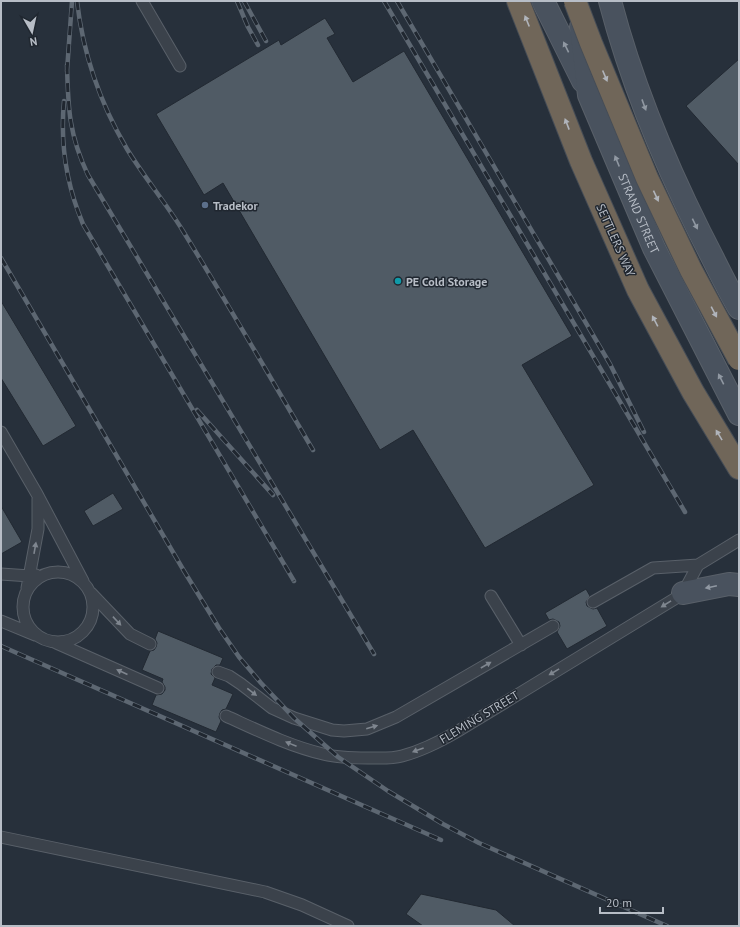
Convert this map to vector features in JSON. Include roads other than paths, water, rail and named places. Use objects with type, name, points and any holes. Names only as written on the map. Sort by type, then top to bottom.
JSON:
[{"type":"highway","name":"SETTLERS WAY","points":[[518,1],[581,161],[638,290],[693,392],[739,468]]},
{"type":"highway","points":[[577,1],[591,43],[647,178],[691,270],[739,359]]},
{"type":"street","points":[[543,1],[590,95]]},
{"type":"street","name":"STRAND STREET","points":[[577,1],[590,95],[654,248],[739,414]]},
{"type":"street","points":[[610,1],[630,69],[654,133],[686,205],[739,308]]},
{"type":"street","points":[[683,593],[729,584],[739,585]]},
{"type":"lane","points":[[142,1],[180,66]]},
{"type":"lane","points":[[1,432],[37,494],[87,588],[93,604],[92,615],[87,626],[78,635],[68,640],[53,641]]},
{"type":"lane","points":[[37,494],[38,529],[23,612],[27,623],[41,638]]},
{"type":"lane","points":[[594,602],[652,568],[698,564],[739,540]]},
{"type":"lane","points":[[683,593],[698,564]]},
{"type":"lane","points":[[24,600],[28,589],[34,581],[44,575],[54,572]]},
{"type":"lane","points":[[1,574],[30,576],[54,572],[65,572],[76,576],[130,634],[150,644]]},
{"type":"lane","name":"FLEMING STREET","points":[[226,716],[294,745],[322,754],[338,757],[362,758],[402,756],[426,748],[458,731],[683,593]]},
{"type":"lane","points":[[492,596],[521,644]]},
{"type":"lane","points":[[1,621],[41,638],[53,641],[158,688]]},
{"type":"lane","points":[[218,672],[229,676],[272,708],[283,714],[332,730],[357,730],[375,727],[396,717],[553,626]]},
{"type":"lane","points":[[1,837],[265,892],[302,905],[348,926]]},
{"type":"railway","points":[[67,71],[72,1]]},
{"type":"railway","points":[[77,1],[88,59],[101,96],[117,132],[183,231],[313,450]]},
{"type":"railway","points":[[237,1],[248,27],[258,45]]},
{"type":"railway","points":[[244,1],[266,41]]},
{"type":"railway","points":[[384,1],[685,512]]},
{"type":"railway","points":[[397,1],[610,364],[644,432]]},
{"type":"railway","points":[[67,65],[69,108],[73,134],[88,175],[374,654]]},
{"type":"railway","points":[[64,101],[63,133],[68,179],[83,224],[294,581]]},
{"type":"railway","points":[[1,258],[184,571],[219,628],[239,657],[294,718],[338,757],[388,791],[443,824],[479,843],[667,926]]},
{"type":"railway","points":[[197,410],[273,495]]},
{"type":"railway","points":[[1,646],[441,840]]},
{"type":"place","name":"Tradekor","points":[[205,205]]},
{"type":"place","name":"PE Cold Storage","points":[[398,281]]}]
